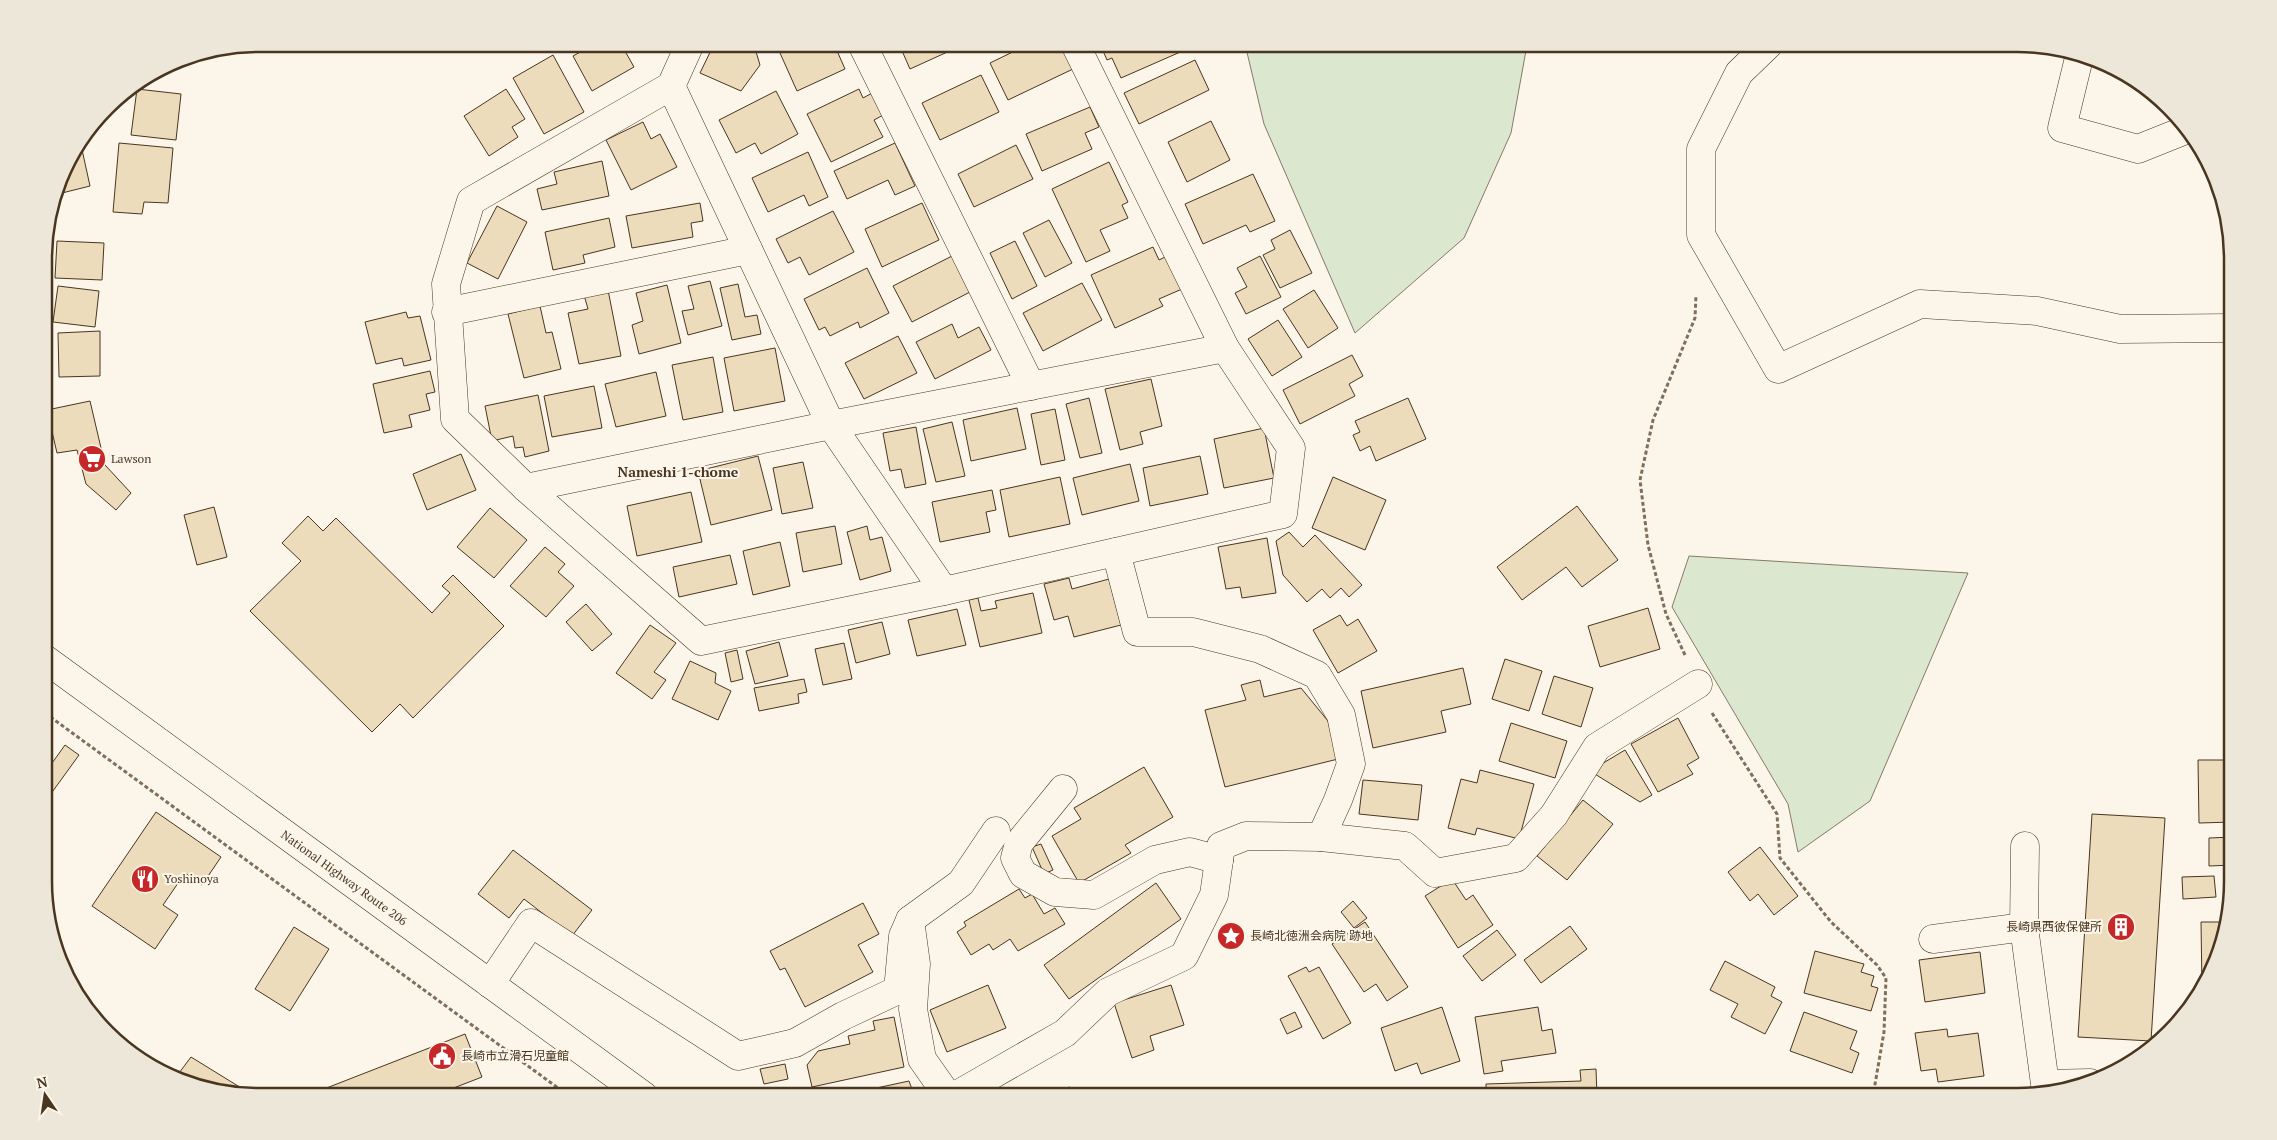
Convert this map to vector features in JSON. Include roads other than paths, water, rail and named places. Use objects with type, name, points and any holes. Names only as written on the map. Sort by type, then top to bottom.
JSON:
[{"type":"main road","points":[[686,52],[671,86],[471,201],[446,284],[446,312],[454,419],[526,488],[701,641],[944,591],[1282,514],[1291,448],[1225,348],[1079,52]]},
{"type":"main road","points":[[866,52],[1031,386]]},
{"type":"main road","points":[[1761,52],[1739,73],[1701,149],[1700,235],[1778,369],[1920,304],[2037,311],[2120,329],[2224,328]]},
{"type":"main road","points":[[2077,61],[2062,128],[2138,149],[2181,132]]},
{"type":"main road","points":[[671,86],[831,425],[944,591]]},
{"type":"main road","points":[[446,312],[748,250]]},
{"type":"main road","points":[[526,488],[831,425],[1225,348]]},
{"type":"main road","points":[[1116,552],[1137,632],[1193,632],[1260,649],[1318,675],[1341,715],[1351,764],[1338,800],[1321,837]]},
{"type":"main road","name":"National Highway Route 206","points":[[52,664],[633,1088]]},
{"type":"main road","points":[[969,1088],[1065,1033],[1108,992],[1184,956],[1214,895],[1221,846],[1246,836],[1321,837],[1405,846],[1435,873],[1516,858],[1554,815],[1597,747],[1698,684]]},
{"type":"main road","points":[[1063,789],[1019,843],[1015,858],[1023,874],[1055,892],[1094,895],[1155,860],[1190,852],[1219,860]]},
{"type":"main road","points":[[490,984],[531,923],[738,1056],[795,1043],[843,1016],[898,990],[903,936],[910,920],[961,882],[996,832]]},
{"type":"main road","points":[[2025,846],[2024,927],[2045,1084],[2059,1084]]},
{"type":"main road","points":[[910,920],[916,964],[913,1009],[922,1060],[942,1088]]},
{"type":"main road","points":[[1933,939],[2024,927]]},
{"type":"place","name":"Lawson","points":[[92,459]]},
{"type":"place","name":"Yoshinoya","points":[[145,879]]},
{"type":"place","name":"長崎県西彼保健所","points":[[2121,927]]},
{"type":"place","name":"長崎北徳洲会病院 跡地","points":[[1231,936]]},
{"type":"place","name":"長崎市立滑石児童館","points":[[442,1056]]},
{"type":"district","name":"Nameshi 1-chome","points":[[678,472]]}]
